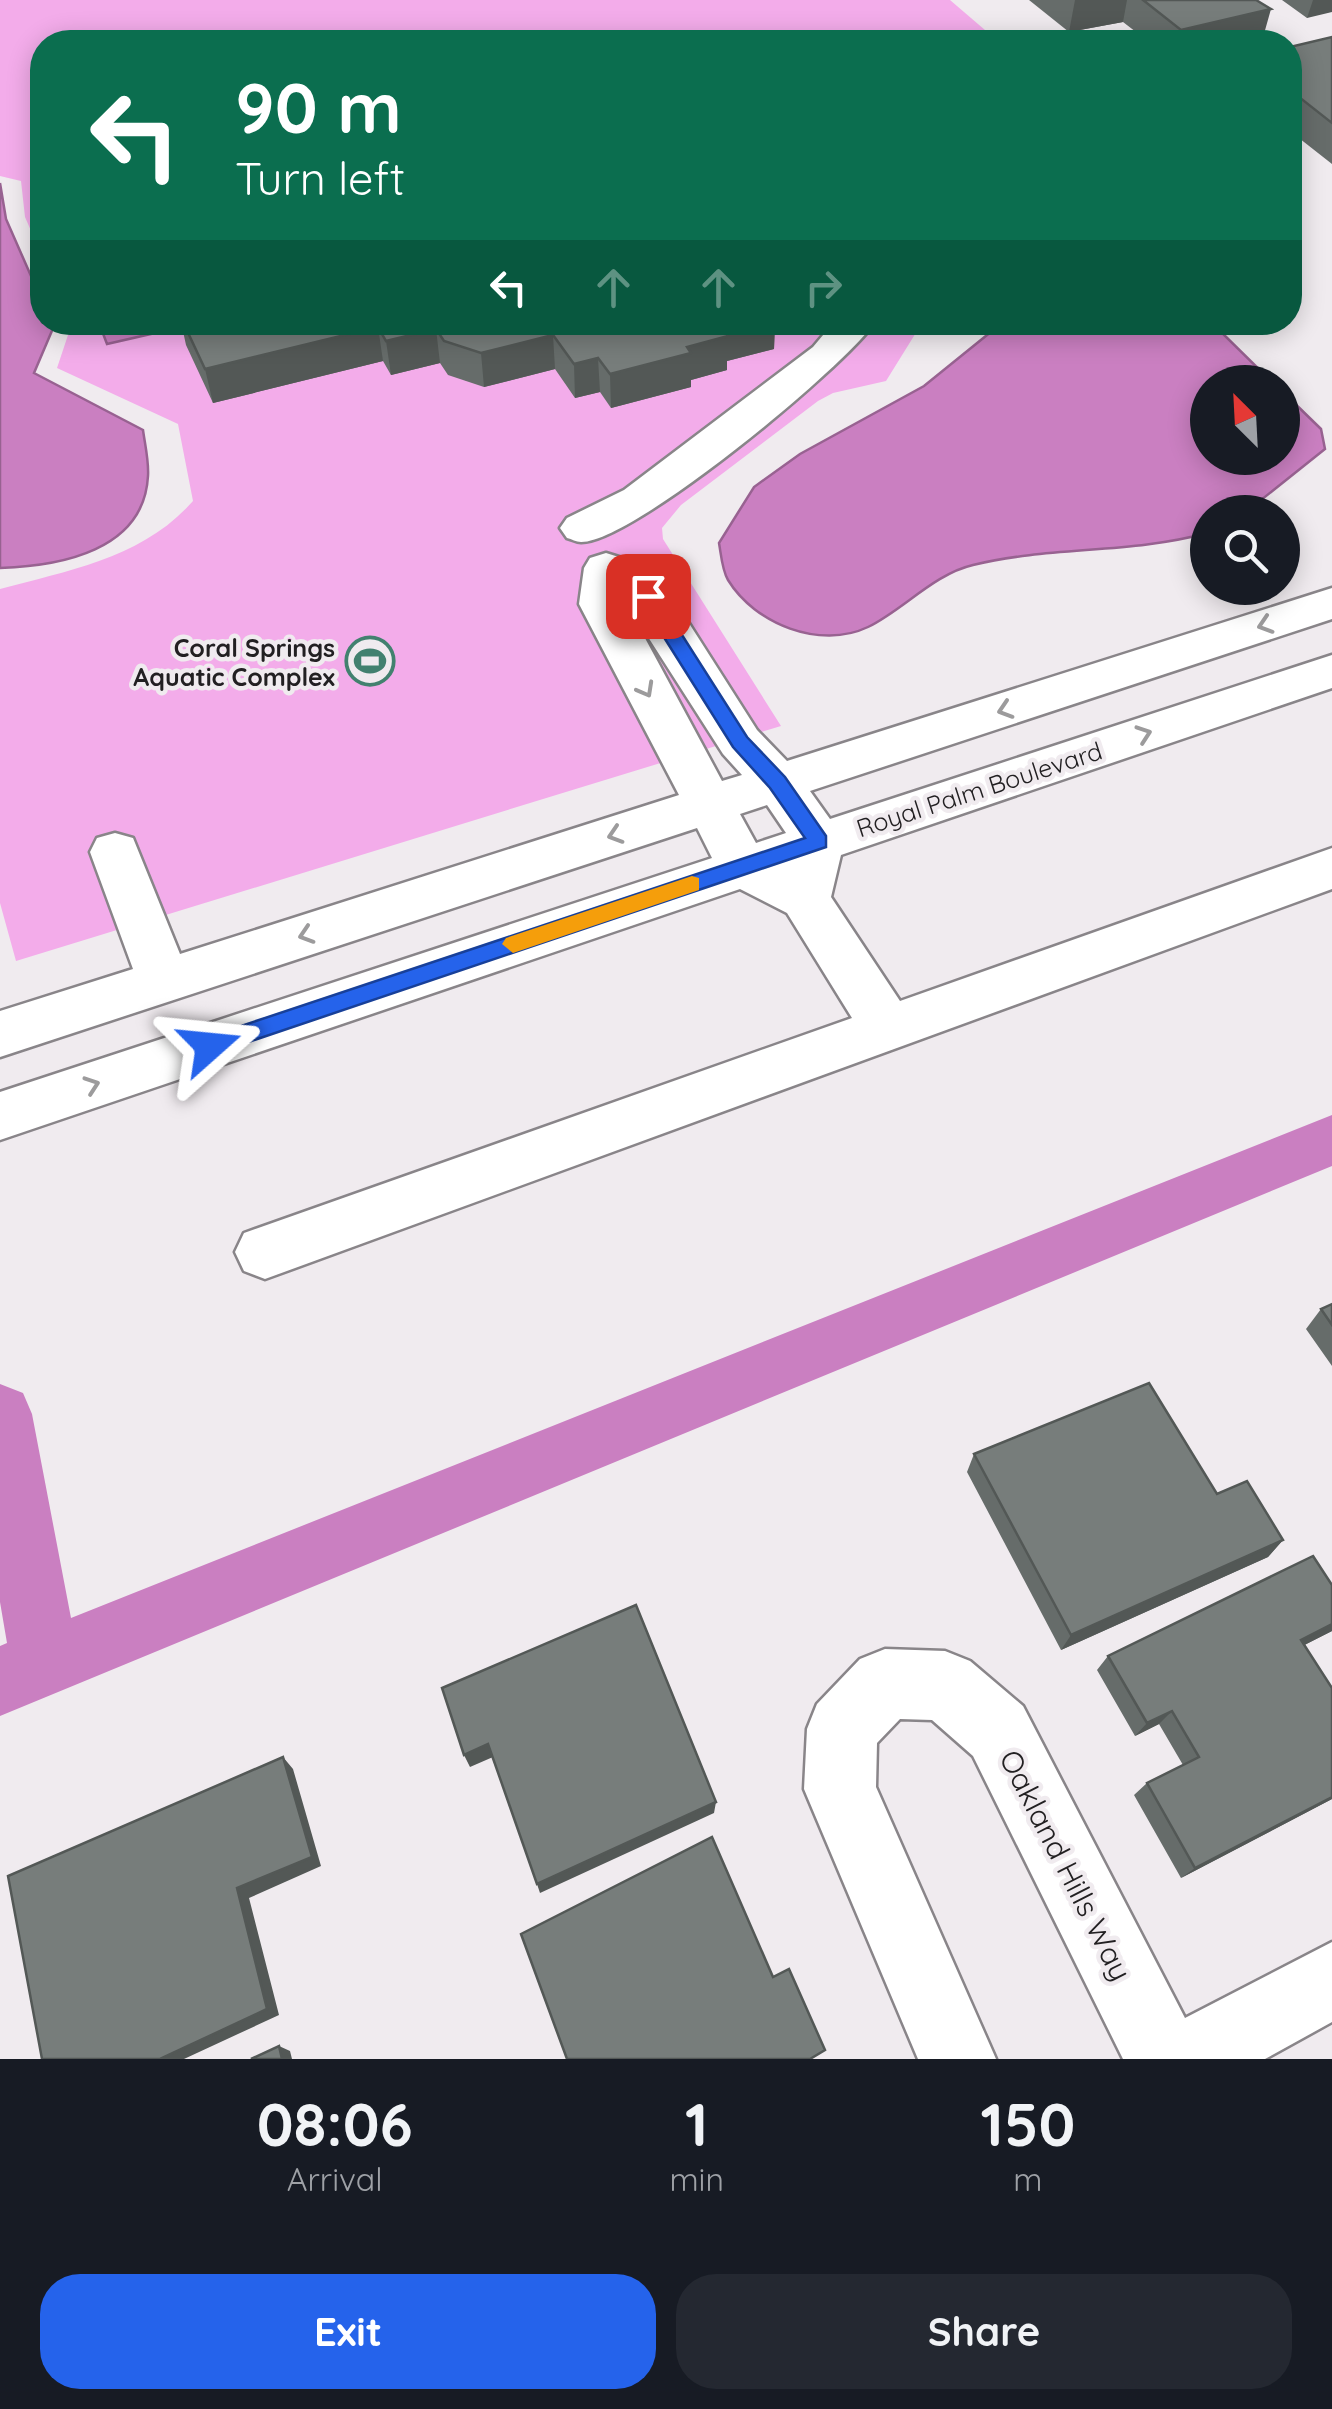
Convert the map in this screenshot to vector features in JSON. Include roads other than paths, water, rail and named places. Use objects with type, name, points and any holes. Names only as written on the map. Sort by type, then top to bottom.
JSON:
[{"type":"street","points":[[582,528],[639,500],[827,355],[845,335]]},
{"type":"street","points":[[805,899],[818,842],[778,782],[740,742],[648,596],[606,568],[602,604],[744,867],[805,899],[888,1028]]},
{"type":"street","points":[[0,1034],[1332,603]]},
{"type":"street","name":"Royal Palm Boulevard","points":[[0,1116],[1332,671]]},
{"type":"street","points":[[115,852],[164,982]]},
{"type":"street","points":[[265,1252],[1332,868]]},
{"type":"street","name":"Oakland Hills Way","points":[[957,2059],[840,1789],[842,1729],[884,1684],[945,1686],[998,1731],[1164,2059]]},
{"type":"street","points":[[1186,2059],[1332,1980]]},
{"type":"waterway","points":[[45,1663],[1332,1140]]},
{"type":"waterway","points":[[0,1414],[45,1663]]},
{"type":"waterway","points":[[0,1681],[45,1663]]},
{"type":"place","name":"Coral Springs Aquatic Complex","points":[[370,661]]}]
